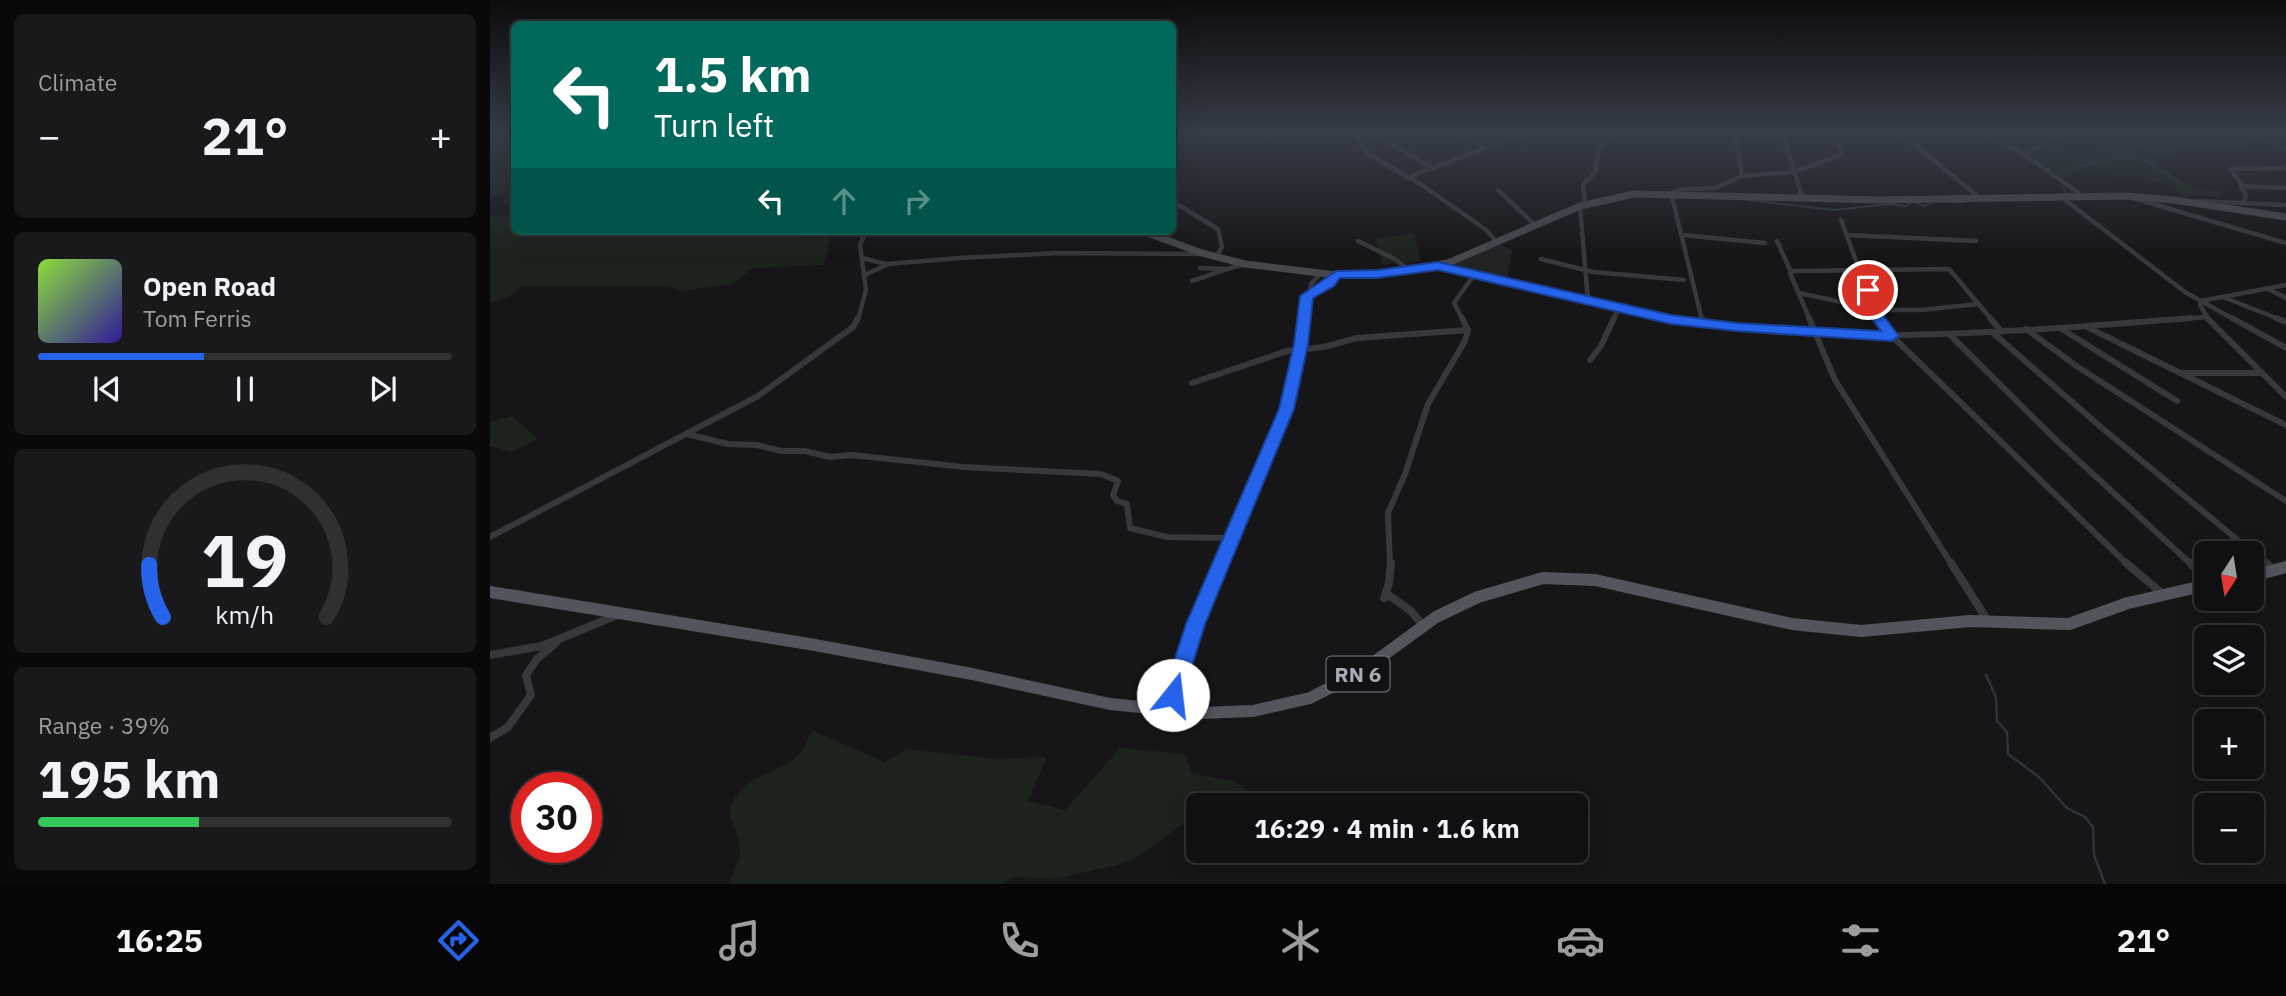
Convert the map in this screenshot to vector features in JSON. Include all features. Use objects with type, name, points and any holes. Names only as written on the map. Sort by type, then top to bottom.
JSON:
[{"type":"main road","points":[[1153,235],[1205,254],[1245,264],[1336,275],[1409,271],[1438,266],[1583,205],[1634,194],[1982,200],[2126,196],[2286,217]]},
{"type":"main road","name":"RN 6","points":[[490,592],[958,671],[1110,704],[1201,713],[1253,711],[1310,698],[1359,673],[1423,626],[1478,597],[1520,583],[1552,577],[1577,578],[1639,588],[1821,628],[1873,630],[1988,621],[2069,624],[2128,603],[2194,588]]},
{"type":"street","points":[[1398,173],[1419,183],[1485,229],[1497,242]]},
{"type":"street","points":[[1406,178],[1417,173]]},
{"type":"street","points":[[1588,301],[1583,185],[1594,173]]},
{"type":"street","points":[[1703,324],[1671,194],[1682,189],[1715,188],[1742,176],[1777,173]]},
{"type":"street","points":[[1793,173],[1803,199]]},
{"type":"street","points":[[1949,173],[1982,200]]},
{"type":"street","points":[[2052,173],[2085,198]]},
{"type":"street","points":[[2233,173],[2243,186]]},
{"type":"street","points":[[2244,202],[2246,195],[2239,187],[2286,188]]},
{"type":"street","points":[[2074,189],[2107,196]]},
{"type":"street","points":[[1498,190],[1535,226]]},
{"type":"street","points":[[2126,196],[2286,243]]},
{"type":"street","points":[[2064,199],[2160,275],[2286,348]]},
{"type":"street","points":[[1176,202],[1185,211],[1218,229],[1222,247],[1216,257]]},
{"type":"street","points":[[2186,202],[2286,205]]},
{"type":"street","points":[[1841,220],[1873,307],[1892,336],[2045,487],[2120,558],[2165,596]]},
{"type":"street","points":[[490,537],[758,396],[853,327],[862,314],[865,275],[859,241],[863,235]]},
{"type":"street","points":[[1847,235],[1976,241]]},
{"type":"street","points":[[1683,236],[1765,243]]},
{"type":"street","points":[[1357,241],[1395,259],[1409,271]]},
{"type":"street","points":[[1777,241],[1835,380],[1988,621]]},
{"type":"street","points":[[862,258],[888,264],[1058,253],[1205,254]]},
{"type":"street","points":[[1541,259],[1585,271],[1684,280]]},
{"type":"street","points":[[865,275],[888,264]]},
{"type":"street","points":[[1192,281],[1245,264]]},
{"type":"street","points":[[1438,266],[1619,308],[1703,324],[1814,333],[1892,336],[1949,334],[2206,317]]},
{"type":"street","points":[[1200,268],[1227,269]]},
{"type":"street","points":[[1791,272],[1949,269],[2001,331]]},
{"type":"street","points":[[1168,711],[1196,624],[1287,409],[1300,349],[1307,296],[1311,284],[1321,273]]},
{"type":"street","points":[[1310,293],[1330,283],[1336,275]]},
{"type":"street","points":[[1468,330],[1454,303],[1474,275]]},
{"type":"street","points":[[2201,301],[2286,285]]},
{"type":"street","points":[[2266,288],[2286,298]]},
{"type":"street","points":[[1799,293],[1878,310],[1921,310],[1978,304]]},
{"type":"street","points":[[2221,296],[2286,322]]},
{"type":"street","points":[[2201,301],[2201,309],[2206,317],[2286,397]]},
{"type":"street","points":[[1590,360],[1601,346],[1619,308]]},
{"type":"street","points":[[2085,326],[2286,425]]},
{"type":"street","points":[[2060,328],[2177,401]]},
{"type":"street","points":[[2026,329],[2078,367],[2286,501]]},
{"type":"street","points":[[1192,383],[1249,365],[1270,355],[1324,347],[1357,338],[1468,330]]},
{"type":"street","points":[[1423,626],[1412,611],[1390,596],[1384,598],[1389,583],[1391,558],[1388,513],[1405,474],[1428,404],[1452,367],[1468,330]]},
{"type":"street","points":[[1992,332],[2102,428],[2281,569]]},
{"type":"street","points":[[1949,334],[2054,439],[2194,567]]},
{"type":"street","points":[[2177,373],[2262,373]]},
{"type":"street","points":[[687,434],[728,444],[757,445],[781,451],[805,451],[830,457],[863,456],[964,467],[1033,468],[1107,475],[1118,481],[1113,495],[1117,501],[1127,504],[1130,528],[1167,537],[1233,538]]},
{"type":"street","points":[[490,655],[541,646],[623,613]]},
{"type":"street","points":[[490,738],[517,717],[531,695],[526,675],[537,659],[563,637]]},
{"type":"shaded area","points":[[490,173],[511,173],[511,202],[502,202],[509,195],[490,196]]},
{"type":"shaded area","points":[[2055,173],[2076,173],[2062,178]]},
{"type":"shaded area","points":[[2090,173],[2172,173],[2199,187],[2219,191],[2224,197],[2179,195],[2173,184]]},
{"type":"shaded area","points":[[490,216],[511,216],[511,235],[799,235],[798,238],[830,238],[824,265],[753,268],[732,284],[682,291],[671,287],[522,286],[499,301],[490,302]]},
{"type":"shaded area","points":[[1414,234],[1421,261],[1382,265],[1376,238]]},
{"type":"shaded area","points":[[1498,243],[1512,250],[1507,281],[1444,267]]},
{"type":"shaded area","points":[[512,416],[538,439],[512,452],[490,446],[490,422]]},
{"type":"shaded area","points":[[812,730],[884,762],[907,749],[997,759],[1047,757],[1028,801],[1065,810],[1120,748],[1185,754],[1192,773],[1236,782],[1249,793],[1186,793],[1186,824],[1134,859],[1056,879],[1013,877],[1002,884],[728,884],[740,852],[730,814],[733,801],[747,785],[791,761],[805,746]]},
{"type":"waterway","points":[[2165,173],[2181,184]]},
{"type":"waterway","points":[[2063,187],[2067,195]]},
{"type":"waterway","points":[[1748,200],[1834,210],[1889,204],[1906,206],[1911,203]]},
{"type":"waterway","points":[[1950,202],[1965,202]]},
{"type":"waterway","points":[[1916,203],[1923,206],[1931,203]]},
{"type":"waterway","points":[[1986,675],[1996,697],[1997,721],[2007,732],[2008,754],[2039,777],[2067,808],[2085,817],[2093,827],[2094,855],[2105,884]]},
{"type":"route","points":[[1173,695],[1196,624],[1287,409],[1301,344],[1307,296],[1322,289],[1336,275],[1377,274],[1438,266],[1671,320],[1737,327],[1892,336],[1876,315],[1868,290]]}]
